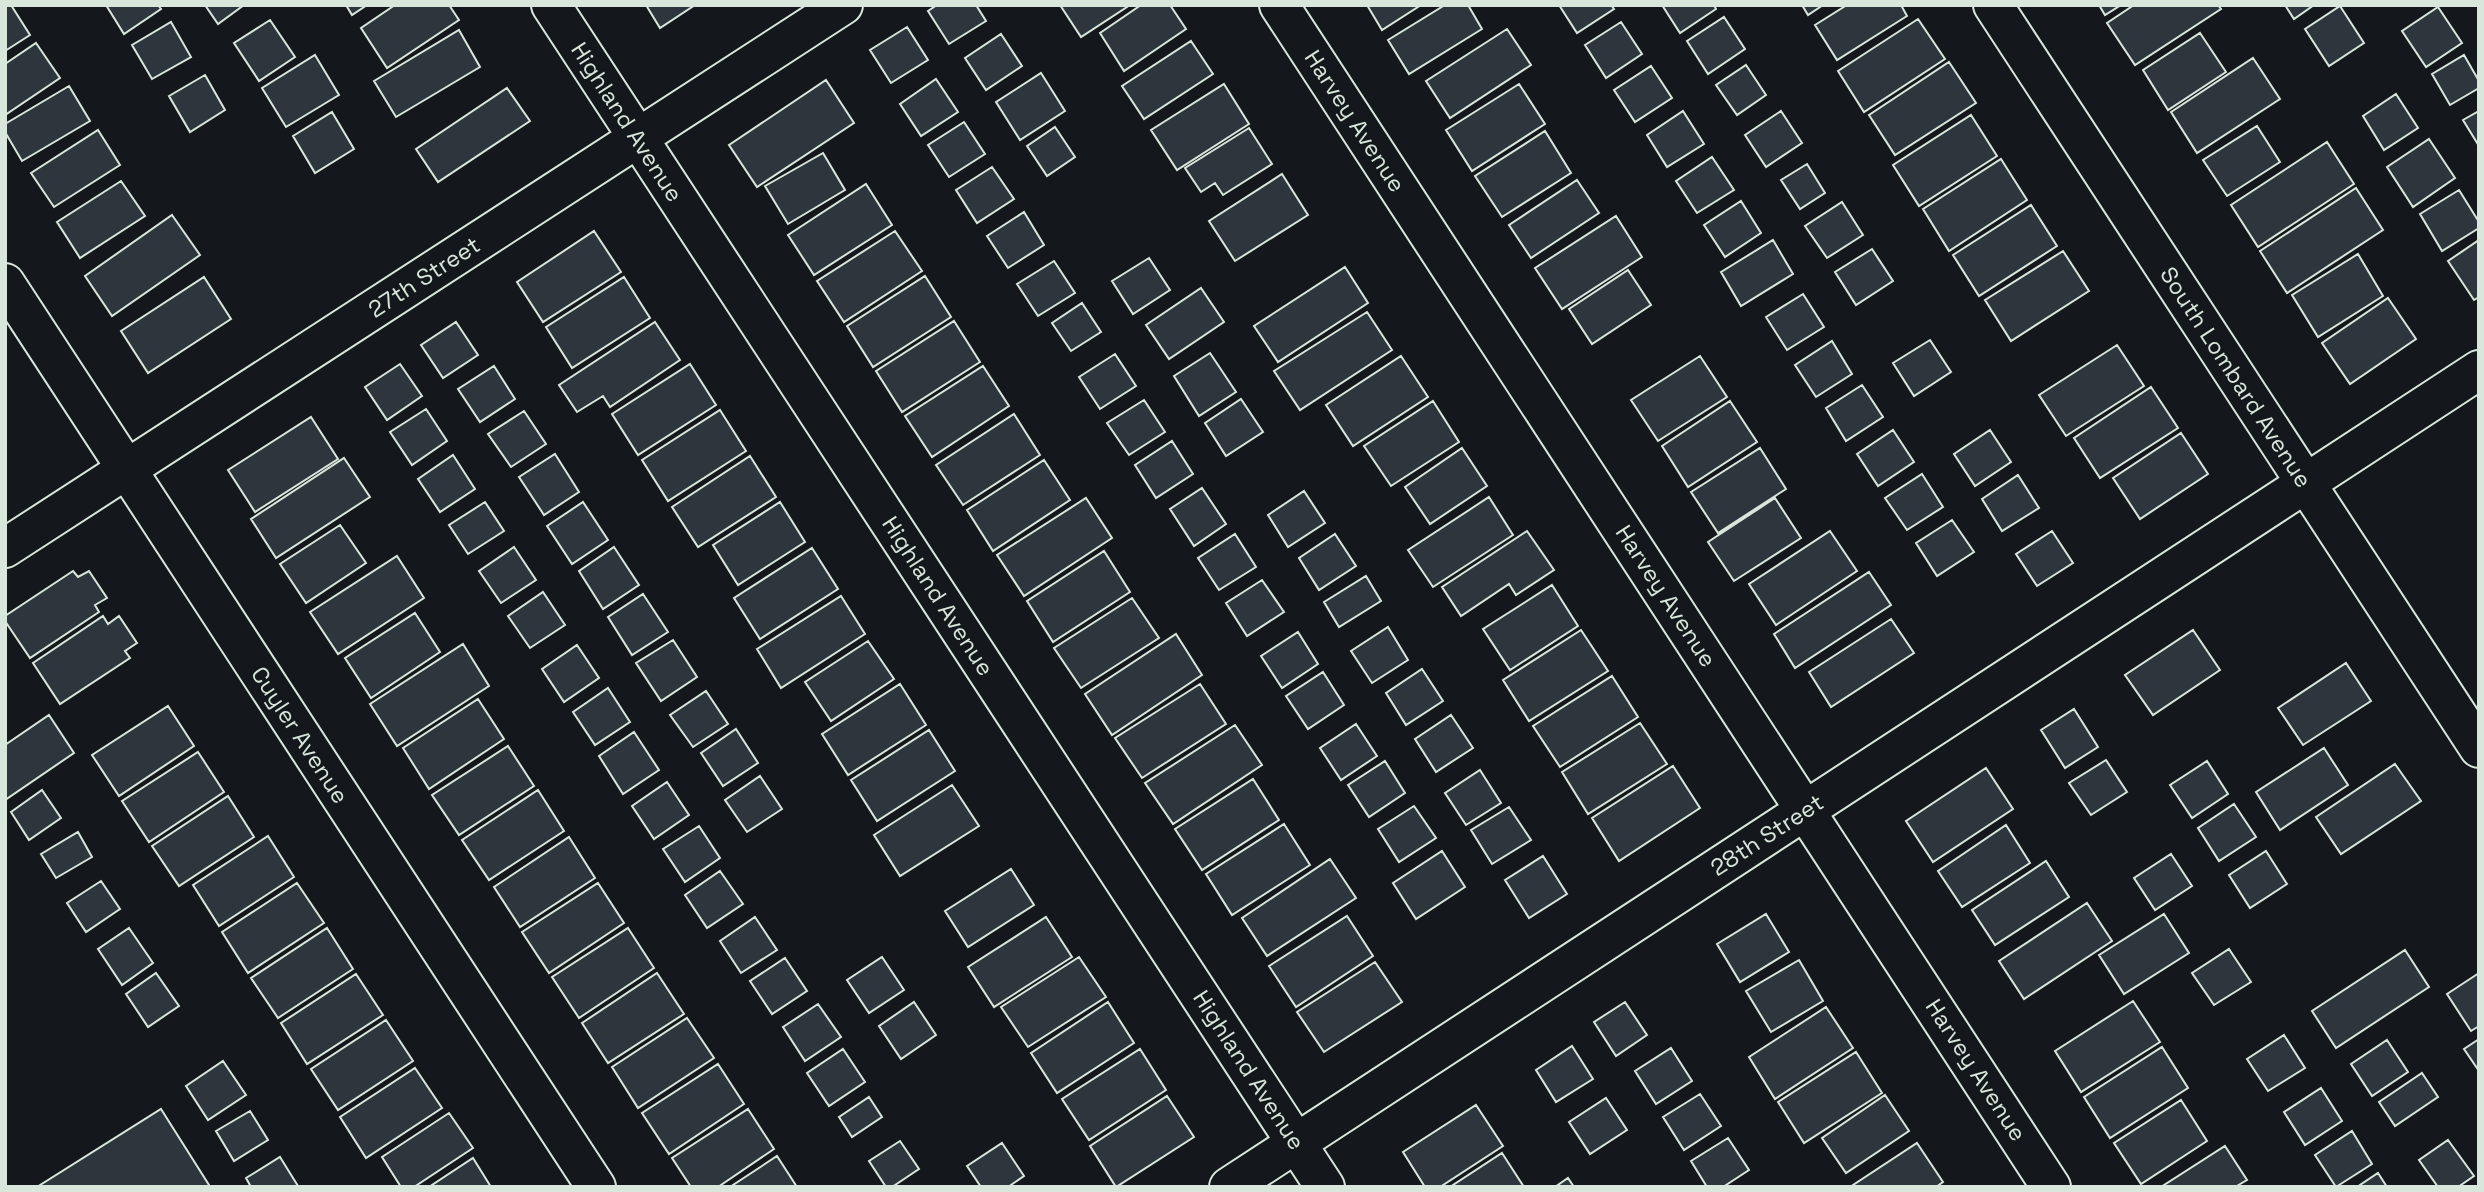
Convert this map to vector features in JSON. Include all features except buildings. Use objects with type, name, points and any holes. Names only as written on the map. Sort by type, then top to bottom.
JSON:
[{"type":"street","name":"Highland Avenue","points":[[551,5],[1325,1187]]},
{"type":"street","name":"27th Street","points":[[5,548],[843,5]]},
{"type":"street","name":"Harvey Avenue","points":[[1279,5],[2051,1187]]},
{"type":"street","name":"South Lombard Avenue","points":[[1993,5],[2479,748]]},
{"type":"street","name":"Cuyler Avenue","points":[[5,283],[596,1187]]},
{"type":"street","name":"28th Street","points":[[1229,1187],[2479,370]]}]
